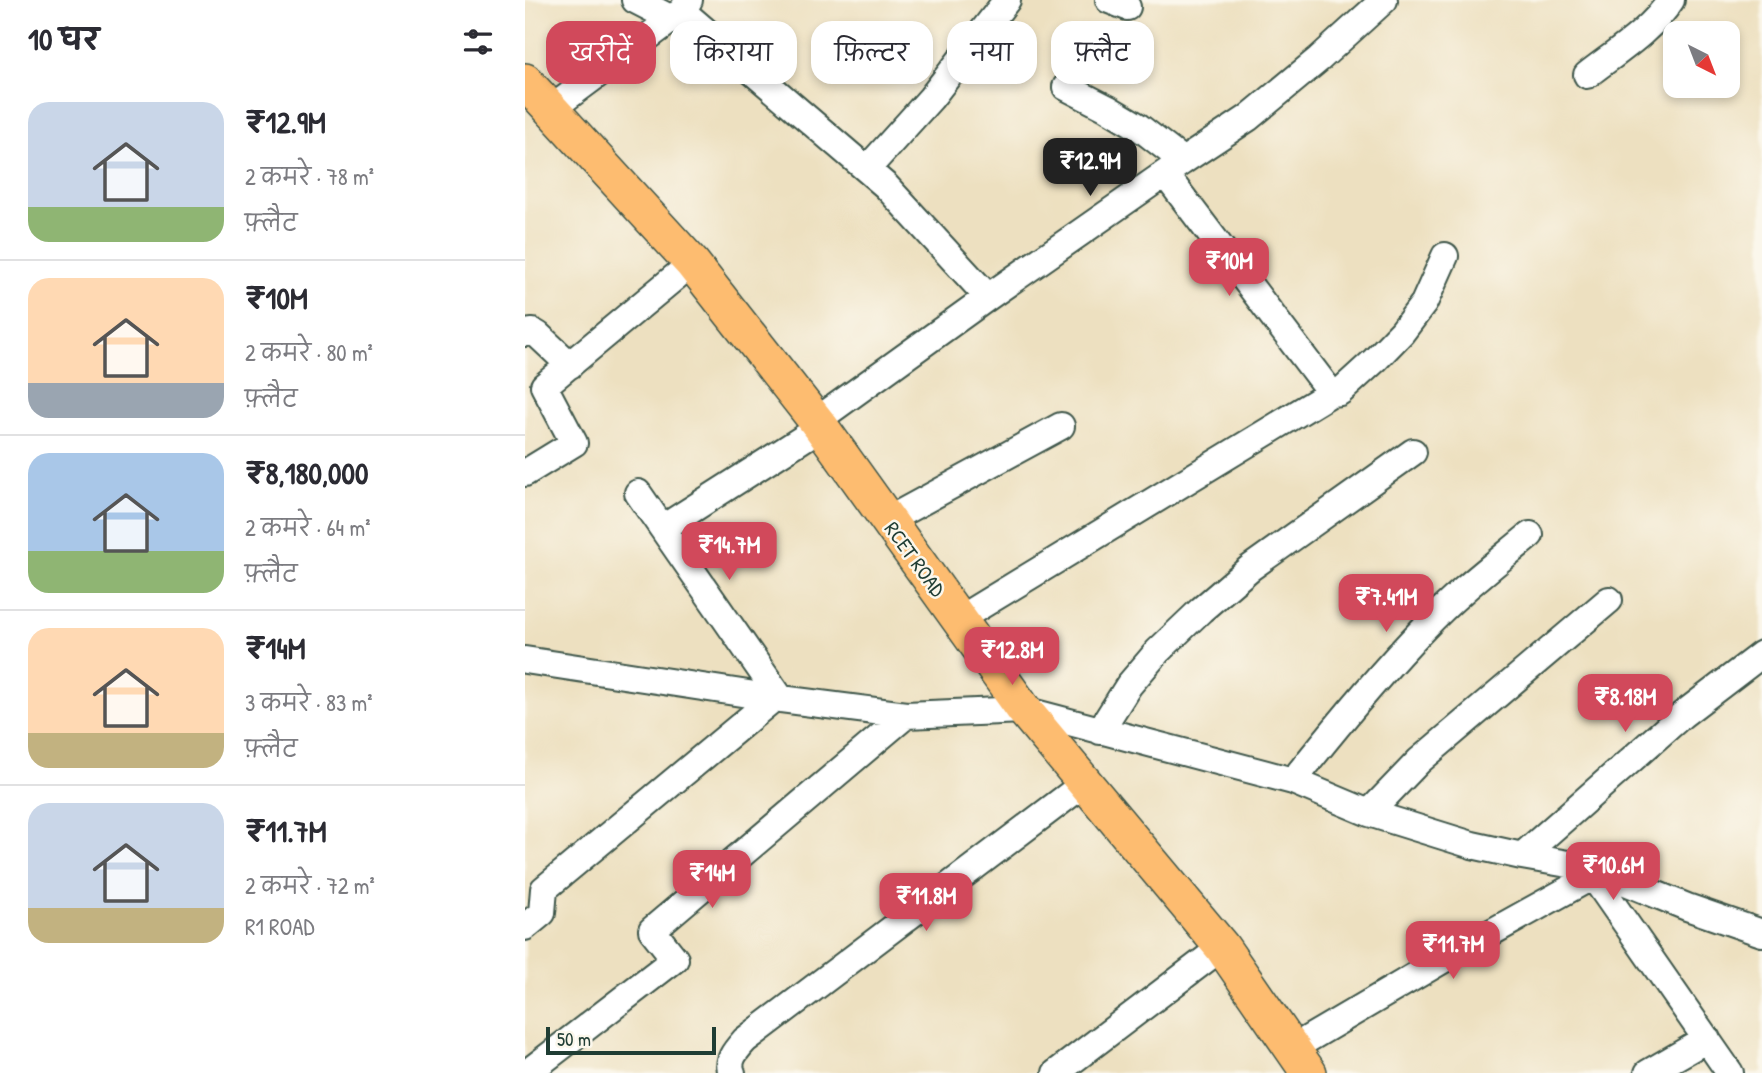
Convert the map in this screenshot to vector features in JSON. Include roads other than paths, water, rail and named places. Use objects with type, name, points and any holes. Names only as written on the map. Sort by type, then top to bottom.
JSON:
[{"type":"main road","name":"RCET ROAD","points":[[525,81],[692,263],[818,424],[1024,710],[1222,947],[1300,1061]]},
{"type":"street","points":[[635,0],[681,10],[886,186],[988,297]]},
{"type":"street","points":[[867,169],[931,98],[1007,0]]},
{"type":"street","points":[[663,528],[818,424],[988,297],[1248,118],[1384,0]]},
{"type":"street","points":[[1587,75],[1641,33],[1671,0]]},
{"type":"street","points":[[551,110],[681,10]]},
{"type":"street","points":[[1066,87],[1107,107],[1139,127],[1174,168],[1331,393]]},
{"type":"street","points":[[959,619],[1331,393],[1341,392],[1402,332],[1424,303],[1445,256]]},
{"type":"street","points":[[525,473],[574,443],[544,386],[692,263]]},
{"type":"street","points":[[525,333],[533,332],[538,335],[570,365]]},
{"type":"street","points":[[888,520],[1062,426]]},
{"type":"street","points":[[1100,731],[1136,677],[1158,651],[1201,610],[1250,568],[1413,452]]},
{"type":"street","points":[[638,493],[777,699]]},
{"type":"street","points":[[1293,782],[1380,675],[1426,625],[1529,535]]},
{"type":"street","points":[[1369,813],[1419,761],[1609,600]]},
{"type":"street","points":[[1522,856],[1682,715],[1762,653]]},
{"type":"street","points":[[525,660],[777,699],[906,715],[1024,710],[1293,782],[1369,813],[1472,845],[1592,872],[1687,906],[1757,925]]},
{"type":"street","points":[[525,927],[542,913],[544,889],[777,699]]},
{"type":"street","points":[[527,1073],[675,959],[652,930],[906,715]]},
{"type":"street","points":[[732,1073],[731,1058],[745,1040],[1085,783]]},
{"type":"street","points":[[1592,872],[1730,1073]]},
{"type":"street","points":[[1300,1061],[1456,953],[1592,872]]},
{"type":"street","points":[[1056,1073],[1222,947]]},
{"type":"street","points":[[1649,1073],[1707,1039]]}]
